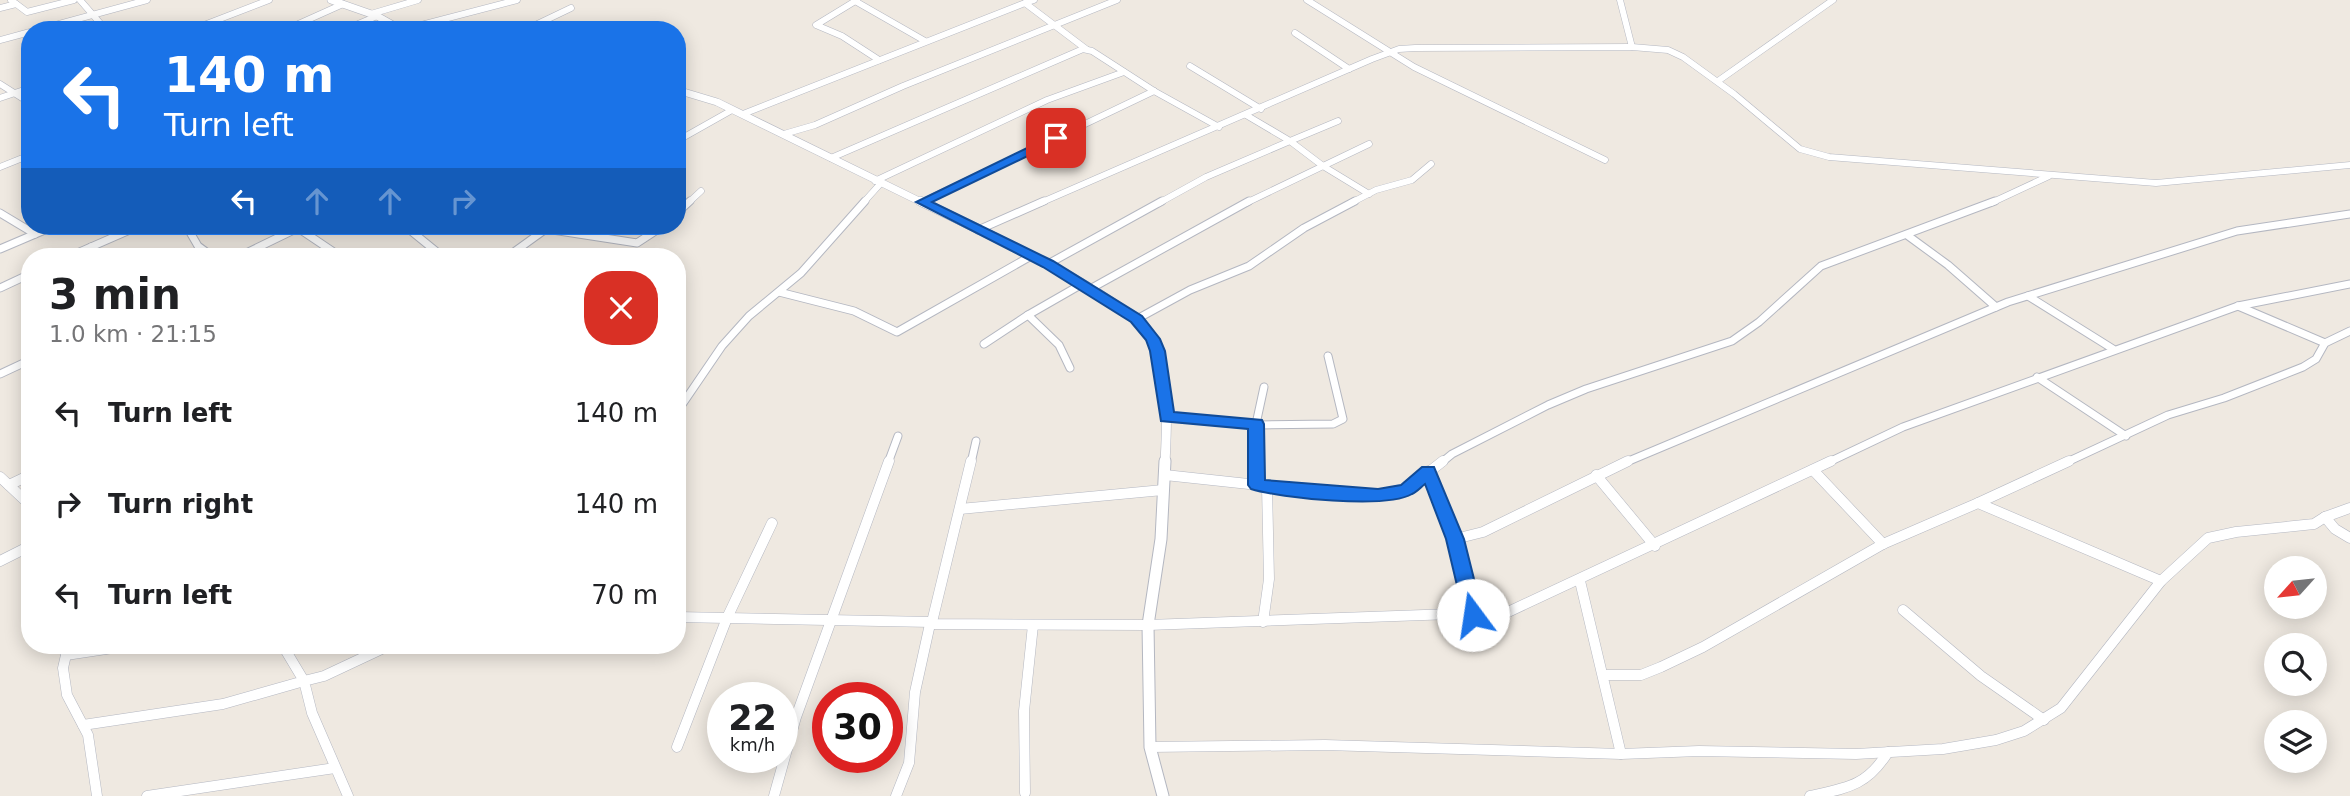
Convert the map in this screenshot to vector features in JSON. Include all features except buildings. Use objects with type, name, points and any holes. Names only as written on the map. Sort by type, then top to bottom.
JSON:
[{"type":"street","points":[[0,8],[13,2],[27,12],[74,0]]},
{"type":"street","points":[[80,0],[97,21]]},
{"type":"street","points":[[70,21],[147,0]]},
{"type":"street","points":[[214,21],[269,0]]},
{"type":"street","points":[[362,21],[418,0]]},
{"type":"street","points":[[436,21],[517,0]]},
{"type":"street","points":[[743,114],[1034,0]]},
{"type":"street","points":[[784,134],[815,125],[914,81],[1117,0]]},
{"type":"street","points":[[1307,0],[1390,52],[1507,114],[1605,160]]},
{"type":"street","points":[[1620,0],[1632,47]]},
{"type":"street","points":[[1718,81],[1833,0]]},
{"type":"street","points":[[301,21],[336,1],[385,21]]},
{"type":"street","points":[[879,60],[842,36],[816,25],[856,1],[925,41]]},
{"type":"street","points":[[1025,3],[1086,49],[1219,127]]},
{"type":"street","points":[[544,21],[571,8]]},
{"type":"street","points":[[1295,33],[1349,69]]},
{"type":"street","points":[[0,40],[21,34]]},
{"type":"street","points":[[978,230],[1349,69],[1390,52],[1415,48],[1632,47],[1674,52],[1697,65],[1790,142],[1809,153],[2156,183],[2350,165]]},
{"type":"street","points":[[831,158],[1072,52],[1086,49]]},
{"type":"street","points":[[1190,66],[1261,109]]},
{"type":"street","points":[[686,399],[722,346],[749,316],[801,273],[878,182],[1047,100],[1103,77],[1124,72]]},
{"type":"street","points":[[0,84],[21,98]]},
{"type":"street","points":[[0,98],[21,91]]},
{"type":"street","points":[[922,202],[1154,91]]},
{"type":"street","points":[[686,93],[743,114],[1048,264],[1137,319],[1153,339],[1158,351],[1167,417],[1161,539],[1148,625],[1150,747],[1163,796]]},
{"type":"street","points":[[686,136],[732,110]]},
{"type":"street","points":[[1246,115],[1369,194]]},
{"type":"street","points":[[1048,264],[1206,177],[1338,121]]},
{"type":"street","points":[[984,344],[1028,315],[1257,197],[1369,144]]},
{"type":"street","points":[[0,160],[4,165],[21,158]]},
{"type":"street","points":[[1137,319],[1190,290],[1249,266],[1304,228],[1369,194],[1412,180],[1431,164]]},
{"type":"street","points":[[1164,475],[1378,495],[1406,490],[1452,454],[1548,405],[1586,389],[1732,341],[1759,323],[1821,266],[1989,204],[2051,175]]},
{"type":"street","points":[[686,205],[701,191]]},
{"type":"street","points":[[0,213],[21,226]]},
{"type":"street","points":[[1455,539],[1483,532],[1596,475],[1996,307],[2236,231],[2350,214]]},
{"type":"street","points":[[0,249],[33,235]]},
{"type":"street","points":[[91,247],[118,235]]},
{"type":"street","points":[[257,248],[283,235]]},
{"type":"street","points":[[311,235],[329,248]]},
{"type":"street","points":[[416,235],[432,248]]},
{"type":"street","points":[[519,248],[537,235]]},
{"type":"street","points":[[592,235],[637,243],[649,235]]},
{"type":"street","points":[[1907,235],[1948,265],[1996,307]]},
{"type":"street","points":[[779,292],[854,311],[900,332],[1031,256]]},
{"type":"street","points":[[0,288],[21,278]]},
{"type":"street","points":[[686,617],[1148,625],[1508,612],[1655,546],[1894,431],[2113,349],[2238,306],[2350,284]]},
{"type":"street","points":[[2028,296],[2113,349]]},
{"type":"street","points":[[2238,306],[2325,343]]},
{"type":"street","points":[[1028,315],[1055,339],[1067,357],[1070,368]]},
{"type":"street","points":[[1603,675],[1641,675],[1661,667],[1883,544],[2168,415],[2224,398],[2303,367],[2316,359],[2325,343],[2350,331]]},
{"type":"street","points":[[1167,417],[1298,427],[1342,422],[1328,356]]},
{"type":"street","points":[[0,374],[21,364]]},
{"type":"street","points":[[2037,377],[2126,436]]},
{"type":"street","points":[[1257,485],[1256,424],[1264,387]]},
{"type":"street","points":[[774,796],[796,717],[830,618],[898,436]]},
{"type":"street","points":[[896,796],[909,763],[915,692],[976,441]]},
{"type":"street","points":[[1813,470],[1843,498],[1883,544]]},
{"type":"street","points":[[1428,471],[1455,539],[1473,615]]},
{"type":"street","points":[[1596,475],[1655,546]]},
{"type":"street","points":[[0,477],[21,496]]},
{"type":"street","points":[[9,485],[21,479]]},
{"type":"street","points":[[1263,622],[1269,579],[1267,486]]},
{"type":"street","points":[[960,509],[1163,490]]},
{"type":"street","points":[[1978,503],[2161,581]]},
{"type":"street","points":[[1150,747],[1338,745],[1620,754],[1699,751],[1856,754],[1943,749],[1996,740],[2024,731],[2061,708],[2161,581],[2210,537],[2314,524],[2350,508]]},
{"type":"street","points":[[2325,517],[2335,529],[2350,538]]},
{"type":"street","points":[[677,747],[727,618],[772,523]]},
{"type":"street","points":[[0,561],[21,550]]},
{"type":"street","points":[[1580,581],[1620,754]]},
{"type":"street","points":[[1903,610],[1981,676],[2044,720]]},
{"type":"street","points":[[1025,793],[1024,711],[1033,625]]},
{"type":"street","points":[[64,654],[67,695],[88,735],[97,796]]},
{"type":"street","points":[[288,654],[304,681],[312,713],[348,796]]},
{"type":"street","points":[[83,725],[221,704],[275,692],[324,676],[371,654]]},
{"type":"street","points":[[1810,796],[1857,785],[1870,779],[1878,771],[1888,752]]},
{"type":"street","points":[[147,796],[335,768]]},
{"type":"route","points":[[1056,138],[922,202],[1048,264],[1137,319],[1153,339],[1158,351],[1167,417],[1256,424],[1257,485],[1378,495],[1406,490],[1428,471],[1455,539],[1473,615]]}]
